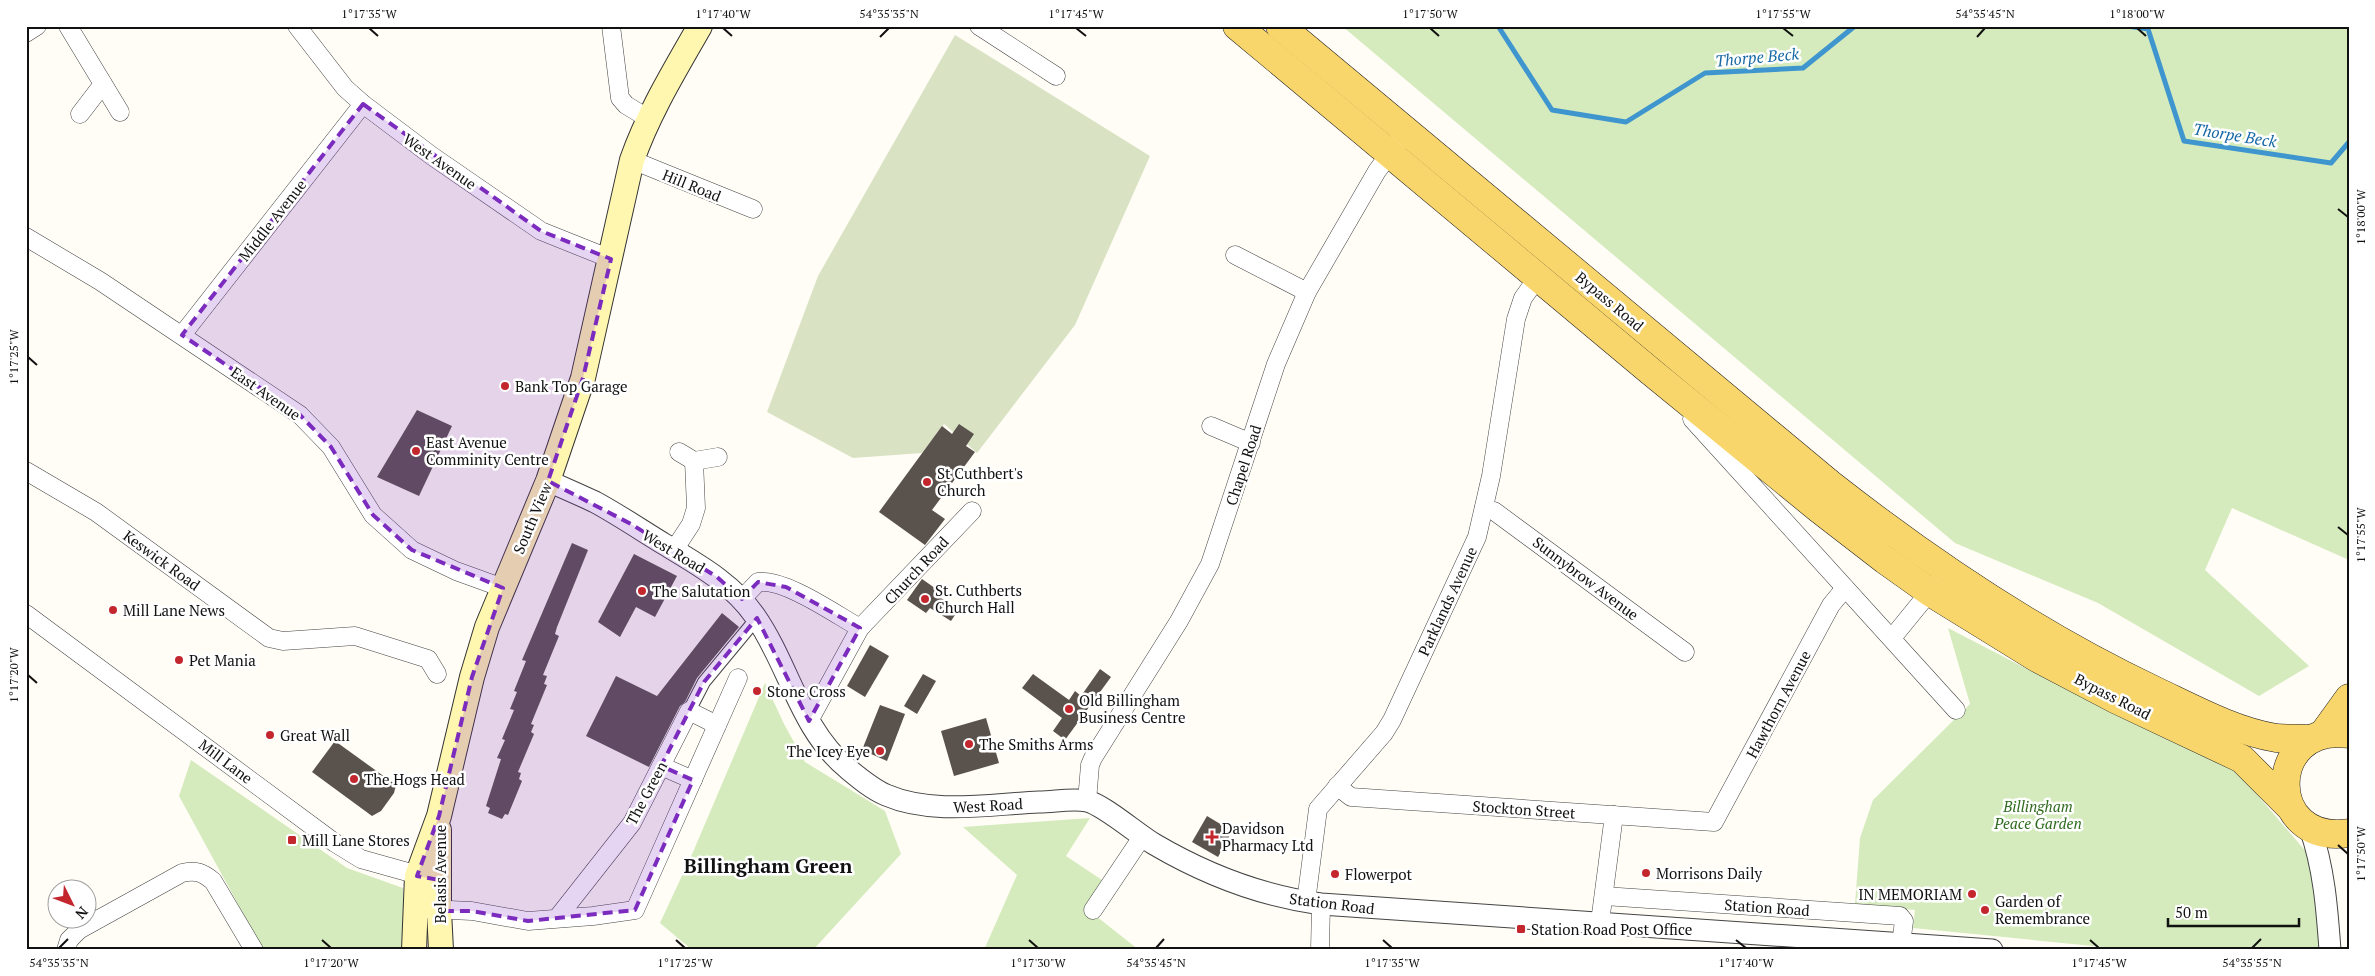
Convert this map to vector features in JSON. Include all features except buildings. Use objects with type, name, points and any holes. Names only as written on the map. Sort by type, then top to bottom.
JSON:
[{"type":"main road","points":[[632,160],[649,119],[700,26]]},
{"type":"main road","name":"Bypass Road","points":[[1237,26],[1819,510],[1938,581],[2048,634],[2128,678],[2197,710],[2253,732],[2277,738],[2327,735]]},
{"type":"main road","name":"Bypass Road","points":[[1280,26],[1830,484],[1893,534],[1938,581],[2037,658],[2117,700],[2242,759],[2289,806],[2298,819],[2310,828]]},
{"type":"main road","name":"South View","points":[[439,816],[472,677],[487,627],[548,481],[583,378],[632,160]]},
{"type":"main road","points":[[2289,806],[2284,783],[2286,768],[2298,749],[2327,735],[2349,698]]},
{"type":"main road","name":"Belasis Avenue","points":[[414,950],[414,908],[428,878],[439,816]]},
{"type":"main road","points":[[2310,828],[2336,835],[2349,833]]},
{"type":"main road","name":"Belasis Avenue","points":[[428,878],[439,911],[441,950]]},
{"type":"street","points":[[26,33],[37,26]]},
{"type":"street","points":[[68,26],[120,112]]},
{"type":"street","name":"West Avenue","points":[[297,26],[345,88],[363,104],[432,156],[541,231],[611,259]]},
{"type":"street","points":[[611,26],[620,98],[626,105],[649,119]]},
{"type":"street","points":[[979,26],[1056,76]]},
{"type":"street","points":[[80,114],[103,84]]},
{"type":"street","name":"Middle Avenue","points":[[182,335],[363,104]]},
{"type":"street","name":"Chapel Road","points":[[1087,801],[1090,765],[1093,758],[1179,621],[1210,564],[1276,364],[1307,292],[1389,153],[1407,131]]},
{"type":"street","name":"Hill Road","points":[[632,160],[753,210]]},
{"type":"street","name":"East Avenue","points":[[26,237],[100,281],[300,415],[331,447],[372,515],[412,550],[456,571],[503,588]]},
{"type":"street","points":[[1235,255],[1307,292]]},
{"type":"street","name":"Parklands Avenue","points":[[1320,950],[1314,903],[1318,809],[1384,733],[1392,720],[1477,537],[1484,508],[1516,318],[1523,298],[1538,277]]},
{"type":"street","name":"Bypass Road","points":[[1649,370],[1956,710]]},
{"type":"street","points":[[1211,426],[1251,443]]},
{"type":"street","points":[[679,452],[694,460],[718,457]]},
{"type":"street","points":[[674,550],[691,524],[696,508],[694,460]]},
{"type":"street","name":"Keswick Road","points":[[26,471],[96,512],[269,638],[283,641],[355,636],[428,659],[437,674]]},
{"type":"street","name":"West Road","points":[[548,481],[595,502],[674,550],[717,577],[742,599],[757,618],[780,660],[809,721],[831,752],[845,767],[868,785],[886,795],[918,806],[943,808],[1087,801]]},
{"type":"street","name":"Sunnybrow Avenue","points":[[1484,508],[1494,510],[1685,652]]},
{"type":"street","name":"Church Road","points":[[809,721],[860,628],[972,511]]},
{"type":"street","points":[[1892,638],[1938,581]]},
{"type":"street","points":[[742,599],[758,582],[786,586],[860,628]]},
{"type":"street","name":"Hawthorn Avenue","points":[[1714,822],[1831,605],[1845,588]]},
{"type":"street","name":"Mill Lane","points":[[26,614],[335,843],[361,859],[428,878]]},
{"type":"street","name":"The Green","points":[[558,917],[632,822],[704,682],[757,618]]},
{"type":"street","points":[[414,908],[439,911],[472,911],[528,921],[558,917],[593,916],[635,910],[738,678]]},
{"type":"street","points":[[689,711],[717,725]]},
{"type":"street","points":[[660,766],[693,780]]},
{"type":"street","name":"Stockton Street","points":[[1338,786],[1351,798],[1714,822]]},
{"type":"street","name":"Station Road","points":[[1087,801],[1142,837],[1209,873],[1314,903],[1398,911],[1600,922],[1992,950]]},
{"type":"street","points":[[1600,922],[1614,815]]},
{"type":"street","points":[[2310,828],[2319,854],[2328,944]]},
{"type":"street","points":[[1093,910],[1142,837]]},
{"type":"street","points":[[66,950],[69,940],[79,930],[182,872],[192,871],[203,873],[213,881],[254,950]]},
{"type":"street","name":"Station Road","points":[[1604,896],[1900,916],[1904,921],[1901,944]]},
{"type":"highlighted area","points":[[363,104],[541,231],[611,259],[583,378],[548,481],[631,524],[717,577],[742,599],[758,582],[786,587],[860,628],[809,721],[757,618],[704,682],[661,766],[693,780],[635,910],[528,921],[472,911],[439,911],[439,880],[417,876],[439,816],[472,677],[503,588],[412,550],[373,515],[331,447],[300,415],[182,335]]},
{"type":"green space","points":[[1342,26],[2349,26],[2349,560],[2232,508],[2205,570],[2309,666],[2259,696],[2098,603],[1955,543]]},
{"type":"green space","points":[[955,35],[1150,156],[1075,325],[977,453],[944,424],[922,453],[853,458],[767,412],[818,276]]},
{"type":"green space","name":"Billingham Peace Garden","points":[[1948,628],[2097,705],[2236,770],[2314,861],[2323,942],[2319,950],[2133,950],[1913,928],[1915,910],[1855,904],[1860,838],[1873,800],[1970,704]]},
{"type":"green space","name":"Billingham Green","points":[[765,683],[784,724],[805,762],[885,811],[901,854],[813,950],[692,950],[660,923],[693,852]]},
{"type":"green space","points":[[191,760],[347,868],[403,888],[407,950],[263,950],[179,796]]},
{"type":"green space","points":[[1090,818],[1066,856],[1105,882],[1096,916],[1139,950],[984,950],[1017,875],[963,827]]},
{"type":"waterway","name":"Thorpe Beck","points":[[1498,26],[1552,110],[1626,122],[1705,73],[1803,68],[1855,26]]},
{"type":"waterway","name":"Thorpe Beck","points":[[2127,26],[2148,29],[2184,141],[2331,163],[2349,142]]},
{"type":"place","name":"Bank Top Garage","points":[[505,386]]},
{"type":"place","name":"East Avenue Comminity Centre","points":[[416,451]]},
{"type":"place","name":"St Cuthbert's Church","points":[[927,482]]},
{"type":"place","name":"The Salutation","points":[[642,591]]},
{"type":"place","name":"St. Cuthberts Church Hall","points":[[925,599]]},
{"type":"place","name":"Mill Lane News","points":[[113,610]]},
{"type":"place","name":"Pet Mania","points":[[179,660]]},
{"type":"place","name":"Stone Cross","points":[[757,691]]},
{"type":"place","name":"Old Billingham Business Centre","points":[[1069,709]]},
{"type":"place","name":"Great Wall","points":[[270,735]]},
{"type":"place","name":"The Smiths Arms","points":[[969,744]]},
{"type":"place","name":"The Icey Eye","points":[[880,751]]},
{"type":"place","name":"The Hogs Head","points":[[354,779]]},
{"type":"place","name":"Davidson Pharmacy Ltd","points":[[1212,837]]},
{"type":"place","name":"Mill Lane Stores","points":[[292,840]]},
{"type":"place","name":"Morrisons Daily","points":[[1646,873]]},
{"type":"place","name":"Flowerpot","points":[[1335,874]]},
{"type":"place","name":"IN MEMORIAM","points":[[1972,894]]},
{"type":"place","name":"Garden of Remembrance","points":[[1985,910]]},
{"type":"place","name":"Station Road Post Office","points":[[1521,929]]},
{"type":"district","name":"Billingham Green","points":[[768,865]]}]
